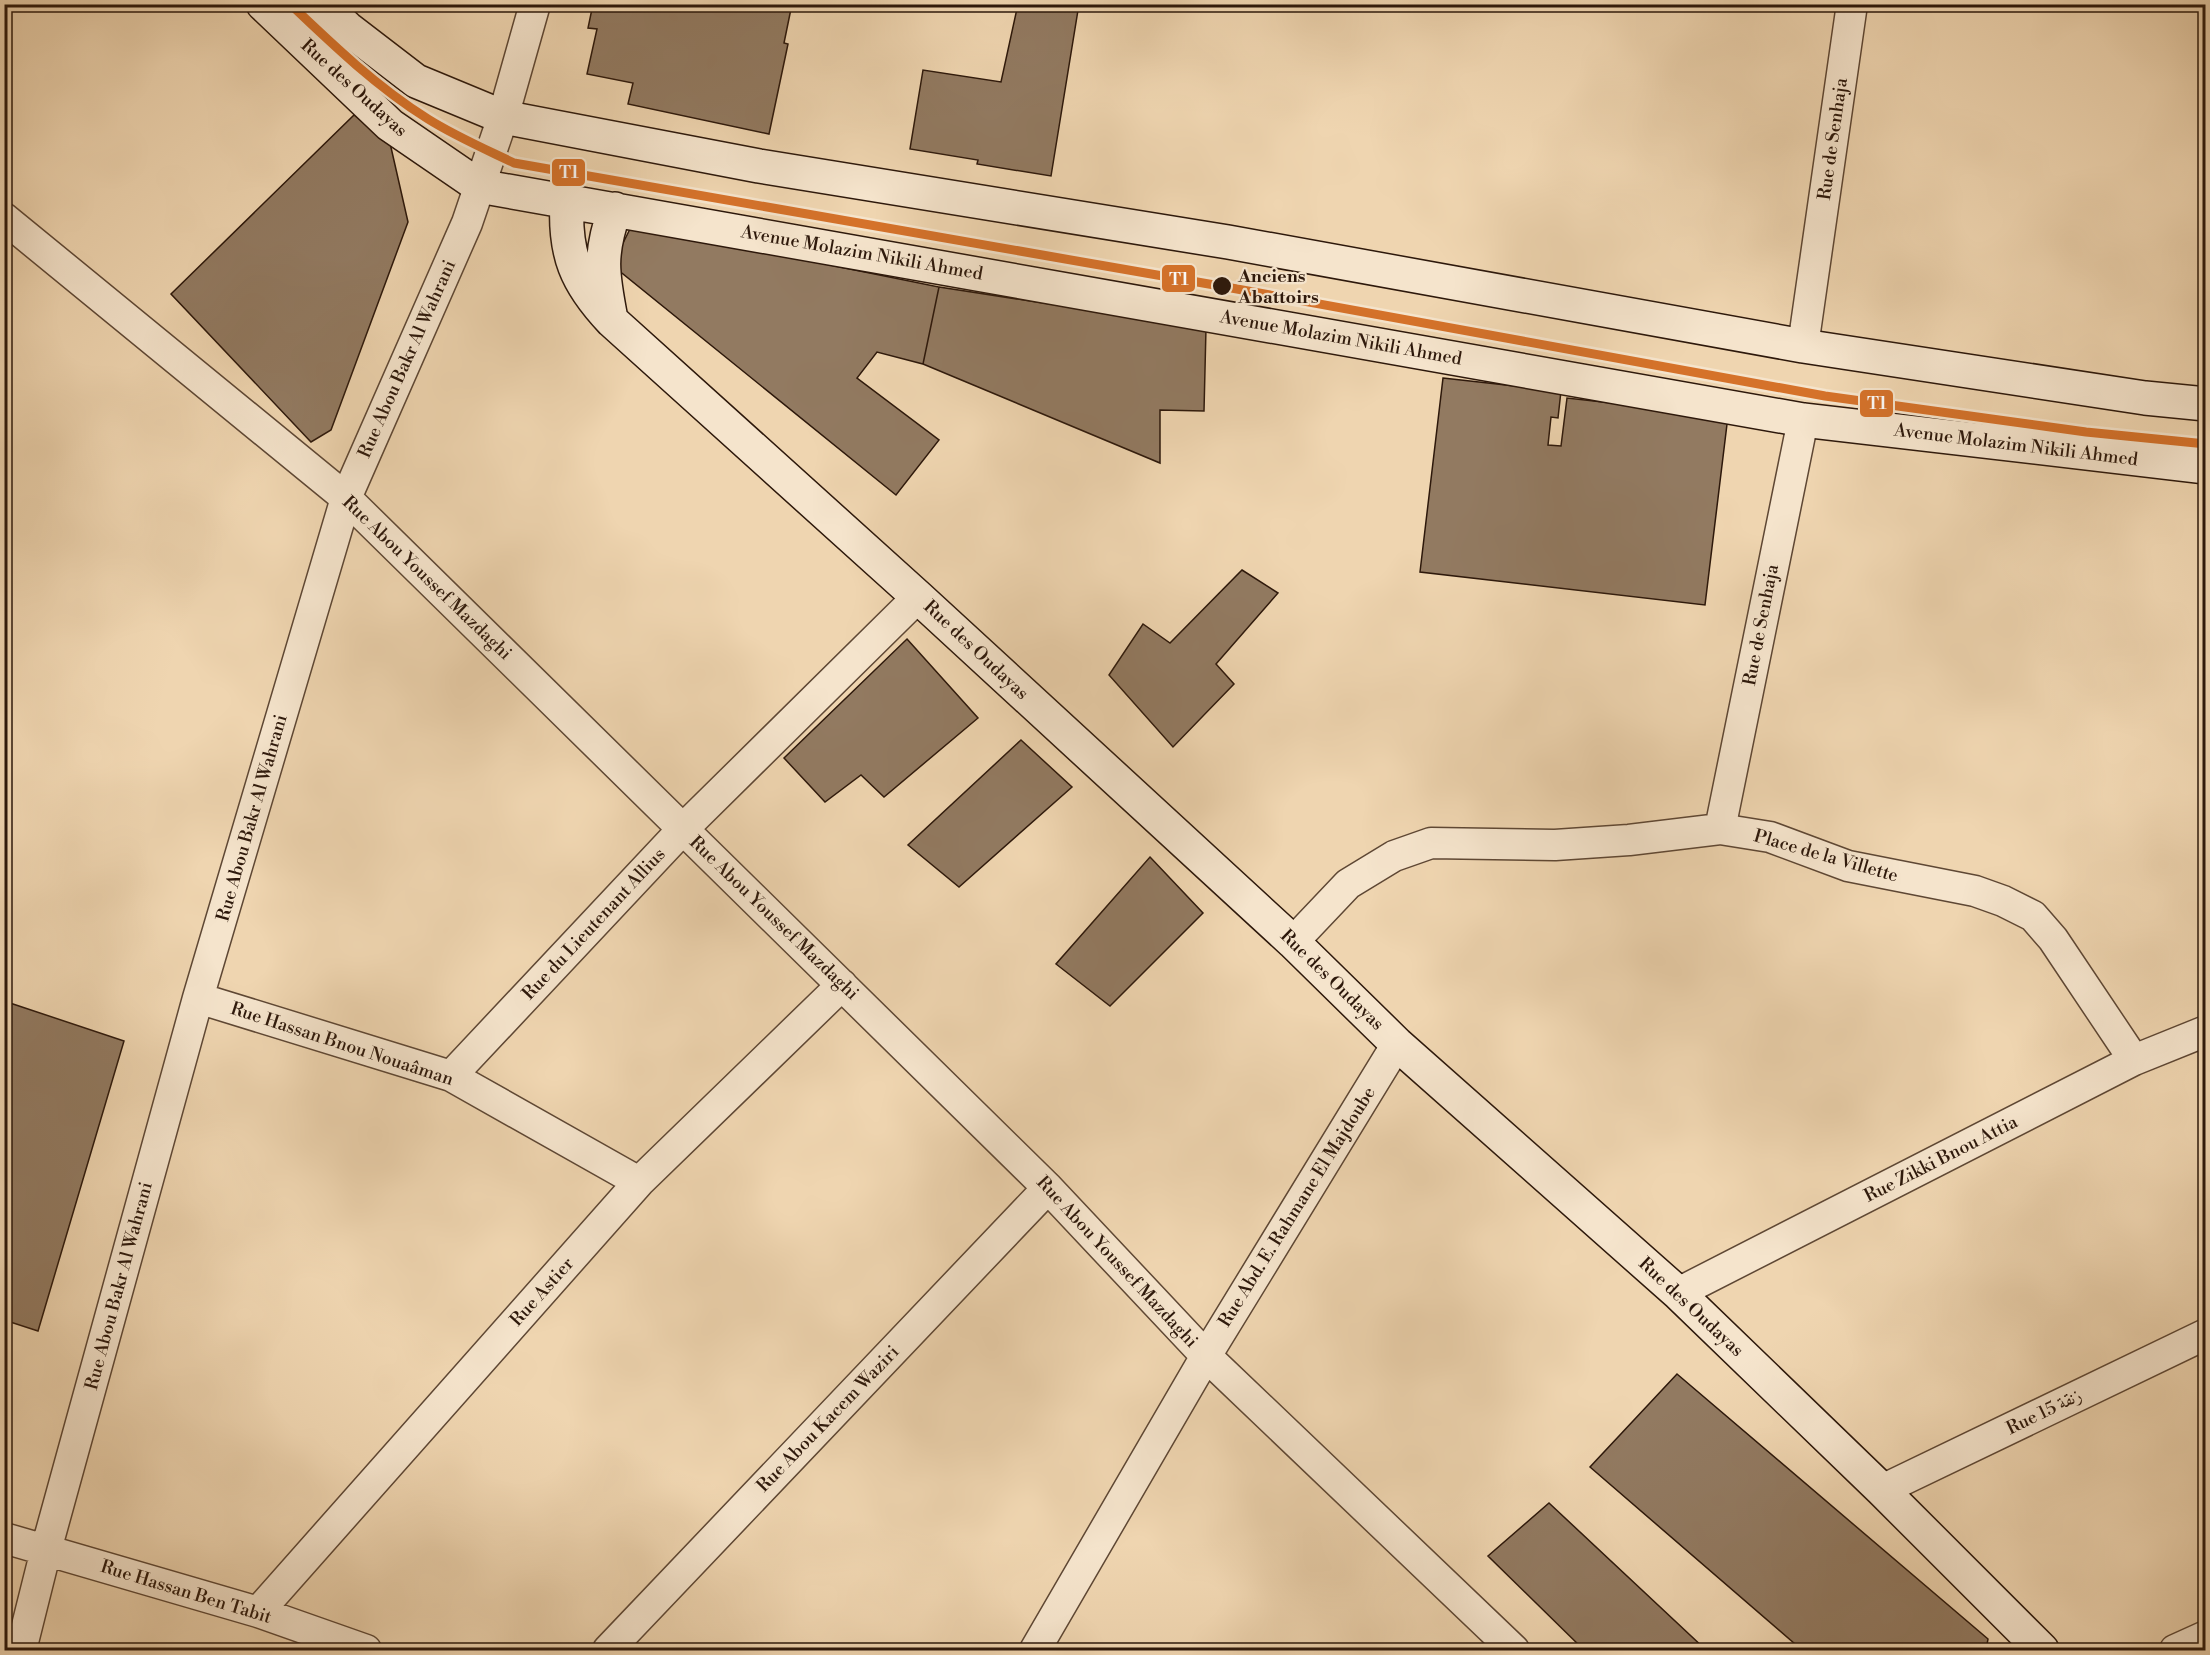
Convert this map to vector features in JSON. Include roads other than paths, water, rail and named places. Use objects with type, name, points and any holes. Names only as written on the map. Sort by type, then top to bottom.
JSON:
[{"type":"street","name":"Rue des Oudayas","points":[[263,4],[390,125],[479,186]]},
{"type":"street","points":[[322,4],[347,28],[416,81],[503,117],[759,166],[1228,242],[1803,346],[2145,398],[2205,404]]},
{"type":"street","name":"Rue Abou Bakr Al Wahrani","points":[[21,1650],[46,1550],[198,998],[346,498],[467,223],[503,117],[535,4]]},
{"type":"street","name":"Rue de Senhaja","points":[[1803,346],[1852,4]]},
{"type":"street","name":"Avenue Molazim Nikili Ahmed","points":[[479,186],[1803,420],[2205,467]]},
{"type":"street","name":"Rue des Oudayas","points":[[567,201],[565,226],[569,251],[577,275],[589,297],[612,321],[918,597],[1293,942],[1397,1044],[1678,1293],[1882,1490],[2042,1650]]},
{"type":"street","points":[[612,321],[602,268],[603,248],[615,209]]},
{"type":"street","name":"Rue Abou Youssef Mazdaghi","points":[[4,218],[346,498],[1048,1188],[1206,1356],[1514,1650]]},
{"type":"street","name":"Rue de Senhaja","points":[[1720,829],[1803,420]]},
{"type":"street","name":"Rue du Lieutenant Allius","points":[[451,1076],[683,829],[918,597]]},
{"type":"street","name":"Place de la Villette","points":[[1293,942],[1348,884],[1394,856],[1431,843],[1555,845],[1629,840],[1720,829],[1770,837],[1848,866],[1975,891],[2003,900],[2033,916],[2053,939],[2134,1060]]},
{"type":"street","name":"Rue Astier","points":[[258,1612],[639,1182],[842,985]]},
{"type":"street","name":"Rue Hassan Bnou Nouaâman","points":[[198,998],[451,1076],[639,1182]]},
{"type":"street","name":"Rue Zikki Bnou Attia","points":[[1678,1293],[2134,1060],[2205,1031]]},
{"type":"street","name":"Rue Abd. E. Rahmane El Majdoube","points":[[1035,1650],[1206,1356],[1397,1044]]},
{"type":"street","name":"Rue Abou Kacem Waziri","points":[[608,1650],[1048,1188]]},
{"type":"street","name":"Rue 15 زنقة","points":[[1882,1490],[2205,1334]]},
{"type":"street","name":"Rue Hassan Ben Tabit","points":[[4,1538],[258,1612],[366,1650]]},
{"type":"street","points":[[2175,1650],[2205,1636]]},
{"type":"place","name":"Anciens Abattoirs","points":[[1222,286]]}]
